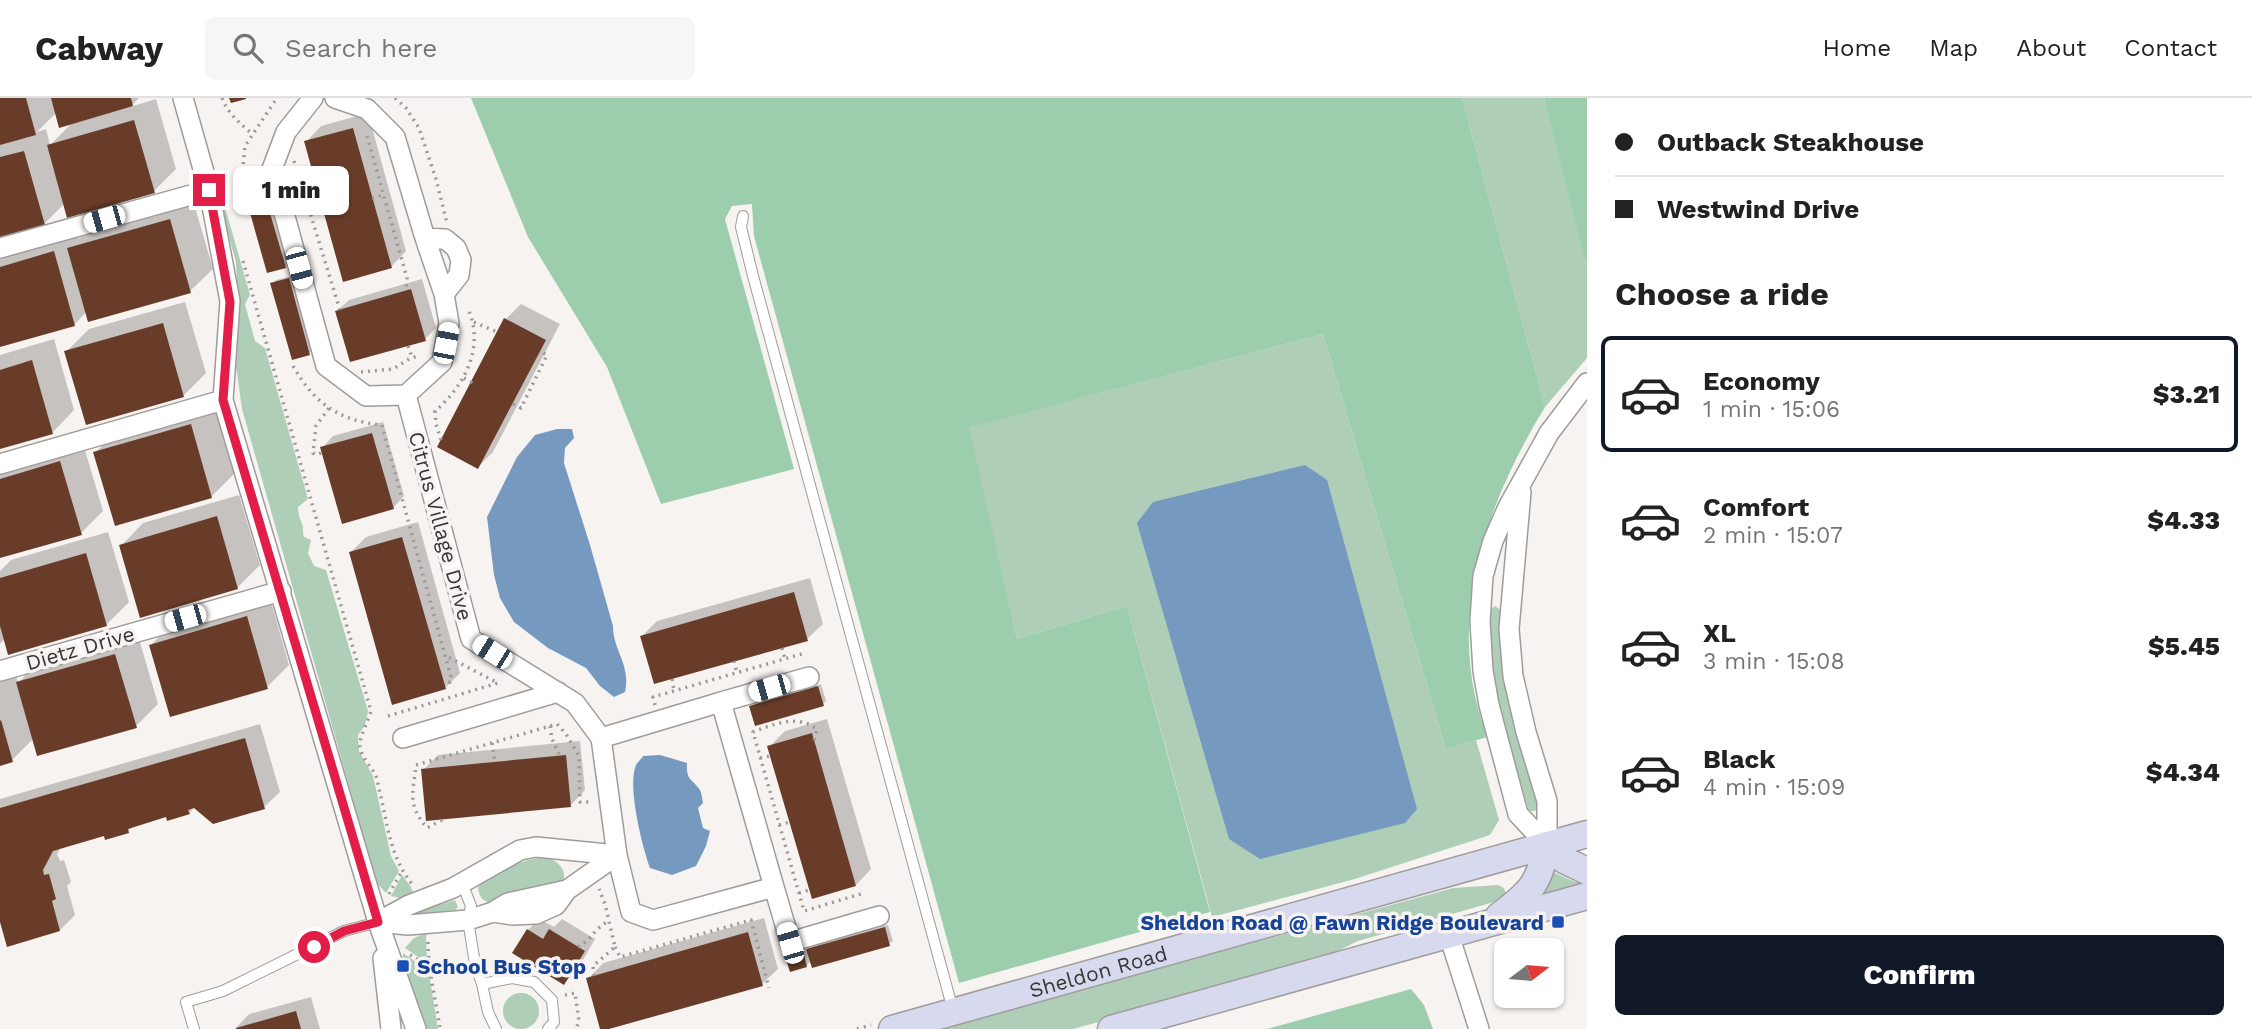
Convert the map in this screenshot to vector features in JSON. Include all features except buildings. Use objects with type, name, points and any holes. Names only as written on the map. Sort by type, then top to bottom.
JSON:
[{"type":"main road","name":"Sheldon Road","points":[[892,1029],[1587,834]]},
{"type":"main road","points":[[1488,925],[1533,886],[1541,870],[1546,845],[1564,860],[1587,871]]},
{"type":"main road","points":[[1111,1029],[1587,896]]},
{"type":"street","points":[[183,98],[209,190],[230,302],[223,400],[378,922],[415,1029]]},
{"type":"street","points":[[313,98],[286,132],[272,169],[326,366],[366,396],[406,395],[442,362],[449,323],[444,294],[395,136],[367,109],[335,98]]},
{"type":"street","points":[[0,248],[209,190]]},
{"type":"street","points":[[425,238],[446,239],[456,248],[461,260],[459,275],[444,294]]},
{"type":"street","points":[[1546,845],[1518,814],[1489,705],[1483,671],[1480,621],[1483,576],[1493,541],[1508,507],[1549,433],[1587,383]]},
{"type":"street","name":"Citrus Village Drive","points":[[406,395],[471,639],[575,703],[601,738],[617,855],[632,912],[653,920],[774,887]]},
{"type":"street","points":[[0,464],[223,400]]},
{"type":"street","points":[[1522,484],[1509,629],[1513,676],[1526,732],[1548,801],[1546,845]]},
{"type":"street","name":"Dietz Drive","points":[[0,671],[281,591]]},
{"type":"street","points":[[601,738],[809,677]]},
{"type":"street","points":[[403,738],[558,692]]},
{"type":"street","points":[[721,702],[790,943],[879,916]]},
{"type":"street","points":[[378,922],[409,905],[462,883],[520,850],[536,847],[617,855]]},
{"type":"street","points":[[561,849],[578,887]]},
{"type":"street","points":[[378,922],[408,925],[468,920],[494,912],[536,914],[556,905],[617,855]]},
{"type":"street","points":[[378,922],[391,1029]]},
{"type":"street","points":[[1449,935],[1479,1029]]},
{"type":"lane","points":[[743,216],[741,227],[753,276],[954,1012]]},
{"type":"lane","points":[[462,883],[471,906],[468,920],[475,964],[488,1012],[496,1029]]},
{"type":"lane","points":[[194,1029],[186,1002],[223,991],[344,931],[378,922]]},
{"type":"lane","points":[[482,984],[512,978],[534,982],[552,1000],[554,1022],[548,1029]]},
{"type":"path","points":[[222,98],[236,120],[252,134]]},
{"type":"path","points":[[244,185],[246,146],[277,98]]},
{"type":"path","points":[[395,98],[406,108],[419,128],[436,179],[447,225]]},
{"type":"path","points":[[367,136],[407,278],[406,290]]},
{"type":"path","points":[[292,153],[340,310]]},
{"type":"path","points":[[372,198],[383,195]]},
{"type":"path","points":[[311,214],[323,211]]},
{"type":"path","points":[[241,252],[370,711],[366,727],[360,736],[360,746],[376,776],[393,853],[402,872],[414,887]]},
{"type":"path","points":[[441,440],[435,411],[466,379],[473,355],[474,322],[468,309]]},
{"type":"path","points":[[474,322],[497,332]]},
{"type":"path","points":[[408,346],[412,358]]},
{"type":"path","points":[[513,404],[521,408],[547,355],[540,351]]},
{"type":"path","points":[[358,373],[393,369],[425,354]]},
{"type":"path","points":[[293,366],[321,403],[363,423],[382,425],[446,656],[451,677],[450,682],[444,684]]},
{"type":"path","points":[[321,453],[313,453],[316,426],[329,408]]},
{"type":"path","points":[[782,648],[785,659]]},
{"type":"path","points":[[652,711],[655,708],[653,697],[805,653]]},
{"type":"path","points":[[388,716],[498,683],[446,656]]},
{"type":"path","points":[[734,662],[737,673]]},
{"type":"path","points":[[672,679],[674,691]]},
{"type":"path","points":[[814,740],[817,729],[798,720],[778,723],[753,732],[804,911],[864,894]]},
{"type":"path","points":[[442,820],[427,828],[414,810],[411,796],[416,765],[557,724],[579,756],[580,802],[594,802]]},
{"type":"path","points":[[550,726],[559,754]]},
{"type":"path","points":[[492,743],[495,762]]},
{"type":"path","points":[[760,758],[770,756]]},
{"type":"path","points":[[779,825],[790,822]]},
{"type":"path","points":[[578,887],[598,889],[620,957],[751,919],[769,988]]},
{"type":"path","points":[[799,892],[809,890]]},
{"type":"path","points":[[578,947],[589,941],[597,928],[609,922]]},
{"type":"path","points":[[429,934],[430,966],[440,1029]]},
{"type":"path","points":[[594,976],[593,966],[615,947]]},
{"type":"path","points":[[404,950],[430,966]]},
{"type":"path","points":[[561,996],[575,993],[579,1021],[576,1029]]},
{"type":"green space","points":[[189,98],[194,98],[250,295],[245,304],[255,341],[265,348],[308,499],[298,507],[304,537],[311,540],[308,553],[314,566],[326,570],[368,711],[365,725],[358,735],[359,751],[373,776],[391,856],[399,871],[386,893],[376,882],[242,409],[236,366],[236,262]]},
{"type":"green space","points":[[471,98],[1462,98],[1545,407],[1509,474],[1494,509],[1474,582],[1469,620],[1470,658],[1475,696],[1487,737],[1446,749],[1323,334],[969,428],[1017,639],[1127,606],[1210,912],[959,983],[754,236],[752,204],[732,206],[725,219],[794,469],[661,504],[607,367],[528,237]]},
{"type":"green space","points":[[1462,98],[1544,98],[1587,260],[1587,358],[1545,407]]},
{"type":"green space","points":[[1544,98],[1587,98],[1587,260],[1585,259]]},
{"type":"green space","points":[[1323,334],[1446,749],[1476,740],[1499,820],[1490,835],[1355,879],[1212,917],[1127,606],[1017,639],[968,428]]},
{"type":"green space","points":[[1495,606],[1502,611],[1539,806],[1535,811],[1528,808],[1496,685],[1490,635],[1490,610]]},
{"type":"green space","points":[[548,857],[561,867],[564,873],[563,882],[490,903],[481,897],[478,887],[493,875],[529,860]]},
{"type":"green space","points":[[1551,871],[1575,882],[1587,882],[1519,906]]},
{"type":"green space","points":[[402,875],[414,895],[400,898],[391,896]]},
{"type":"green space","points":[[1498,885],[1504,888],[1506,894],[1501,900],[1358,941],[1312,964],[1073,1029],[936,1029],[1453,888]]},
{"type":"green space","points":[[455,900],[458,907],[455,910],[402,916]]},
{"type":"green space","points":[[426,933],[427,963],[405,948],[414,938]]},
{"type":"green space","points":[[403,953],[428,967],[438,1029],[425,1029],[403,968]]},
{"type":"green space","points":[[1411,989],[1424,1005],[1433,1029],[1267,1029]]},
{"type":"green space","points":[[521,993],[534,998],[539,1011],[534,1024],[521,1029],[508,1024],[503,1011],[508,998]]},
{"type":"water","points":[[557,429],[572,429],[574,438],[565,448],[564,463],[626,673],[625,692],[614,697],[600,686],[586,668],[548,648],[514,622],[500,598],[494,575],[487,517],[517,457],[535,435]]},
{"type":"water","points":[[1305,465],[1327,480],[1417,809],[1405,823],[1260,859],[1229,839],[1137,523],[1153,502]]},
{"type":"water","points":[[660,755],[687,763],[689,776],[701,793],[703,803],[698,808],[703,828],[710,831],[696,866],[672,875],[650,868],[634,801],[636,765],[643,756]]},
{"type":"place","name":"Sheldon Road @ Fawn Ridge Boulevard","points":[[1558,922]]},
{"type":"place","name":"School Bus Stop","points":[[403,966]]},
{"type":"route","points":[[209,190],[230,302],[223,400],[378,922],[344,931],[314,947]]}]
